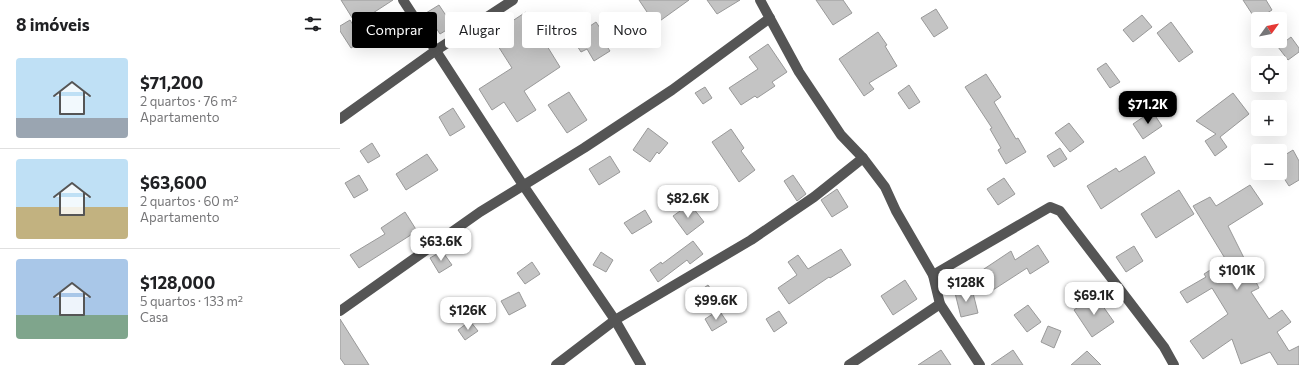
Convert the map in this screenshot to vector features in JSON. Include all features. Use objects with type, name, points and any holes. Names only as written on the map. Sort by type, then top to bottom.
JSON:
[{"type":"street","points":[[403,0],[523,185],[615,320],[641,365]]},
{"type":"street","points":[[340,119],[435,51],[513,0]]},
{"type":"street","points":[[760,0],[803,78],[841,135],[863,158],[885,187],[896,211],[933,275],[940,304],[980,365]]},
{"type":"street","points":[[340,311],[480,212],[584,148],[672,90],[770,18]]},
{"type":"street","points":[[556,365],[615,320],[751,240],[814,197],[863,158]]},
{"type":"street","points":[[933,275],[1050,207],[1060,211],[1164,347],[1174,365]]},
{"type":"street","points":[[849,365],[940,304]]},
{"type":"building","points":[[341,0],[393,0],[374,12],[352,12],[352,18]]},
{"type":"building","points":[[639,0],[689,0],[661,20],[661,12],[647,12]]},
{"type":"building","points":[[707,0],[740,0],[717,14]]},
{"type":"building","points":[[816,0],[843,0],[852,13],[833,25]]},
{"type":"building","points":[[1243,0],[1266,0],[1272,10],[1269,12],[1251,12]]},
{"type":"building","points":[[439,5],[445,14],[445,31],[440,34],[437,30],[437,12],[428,12]]},
{"type":"building","points":[[936,9],[948,28],[934,37],[921,18]]},
{"type":"building","points":[[522,15],[522,48],[548,48],[560,67],[524,91],[536,110],[517,122],[504,102],[492,110],[479,89],[512,68],[499,48],[514,48],[514,20]]},
{"type":"building","points":[[1142,15],[1152,27],[1133,42],[1123,30]]},
{"type":"building","points":[[350,20],[352,23],[351,48],[340,31],[340,26]]},
{"type":"building","points":[[596,22],[599,26],[599,48],[608,48],[610,51],[594,61],[587,49],[581,52],[578,48],[591,48],[591,25]]},
{"type":"building","points":[[1171,22],[1193,52],[1179,62],[1157,33]]},
{"type":"building","points":[[878,32],[887,45],[885,46],[897,66],[869,83],[874,89],[864,96],[839,59]]},
{"type":"building","points":[[1291,37],[1299,48],[1299,52],[1288,60],[1287,56],[1285,56],[1279,48],[1287,48],[1287,40]]},
{"type":"building","points":[[768,44],[787,72],[772,82],[775,86],[757,98],[755,96],[741,105],[729,88],[758,69],[749,57]]},
{"type":"building","points":[[1106,63],[1120,82],[1110,88],[1097,69]]},
{"type":"building","points":[[986,74],[1001,97],[994,102],[1016,139],[1018,138],[1026,152],[1006,164],[998,150],[1001,148],[990,129],[992,128],[965,87]]},
{"type":"building","points":[[909,85],[920,102],[909,109],[898,93]]},
{"type":"building","points":[[705,87],[712,98],[703,104],[695,93]]},
{"type":"building","points":[[569,92],[587,120],[567,133],[548,105]]},
{"type":"building","points":[[1233,93],[1249,114],[1220,137],[1227,147],[1215,156],[1205,141],[1216,134],[1196,121]]},
{"type":"building","points":[[453,108],[465,127],[450,136],[439,117]]},
{"type":"building","points":[[1152,111],[1162,126],[1143,139],[1133,124]]},
{"type":"building","points":[[1069,123],[1084,142],[1070,152],[1055,133]]},
{"type":"building","points":[[648,128],[668,143],[659,154],[657,152],[650,162],[633,150]]},
{"type":"building","points":[[731,129],[744,148],[741,151],[755,170],[739,182],[712,142]]},
{"type":"building","points":[[372,143],[380,156],[368,163],[360,151]]},
{"type":"building","points":[[1060,148],[1067,159],[1054,167],[1047,156]]},
{"type":"building","points":[[1293,150],[1299,161],[1299,180],[1289,186],[1285,180],[1287,180],[1287,154]]},
{"type":"building","points":[[427,154],[438,170],[406,190],[396,174]]},
{"type":"building","points":[[610,156],[620,172],[599,185],[589,169]]},
{"type":"building","points":[[1145,156],[1155,173],[1101,209],[1087,186],[1116,168],[1119,172]]},
{"type":"building","points":[[359,175],[368,190],[354,198],[345,183]]},
{"type":"building","points":[[793,175],[806,194],[797,201],[784,181]]},
{"type":"building","points":[[1004,178],[1015,194],[998,205],[987,189]]},
{"type":"building","points":[[1250,185],[1263,204],[1228,226],[1259,288],[1251,292],[1269,319],[1282,310],[1291,322],[1277,332],[1289,351],[1299,346],[1299,365],[1278,365],[1270,352],[1241,364],[1232,339],[1203,359],[1190,341],[1228,314],[1212,288],[1187,303],[1180,292],[1206,277],[1204,274],[1226,260],[1193,206],[1210,197],[1216,206]]},
{"type":"building","points":[[837,189],[848,207],[832,217],[821,200]]},
{"type":"building","points":[[1179,190],[1194,214],[1156,238],[1141,214]]},
{"type":"building","points":[[690,204],[704,222],[687,235],[673,216]]},
{"type":"building","points":[[645,210],[652,222],[632,234],[624,223]]},
{"type":"building","points":[[405,212],[417,231],[359,268],[350,255],[385,234],[381,228]]},
{"type":"building","points":[[693,241],[703,254],[690,264],[687,260],[658,282],[650,270],[661,262],[662,264]]},
{"type":"building","points":[[1038,245],[1049,262],[1030,274],[1027,268],[993,290],[981,271],[1011,251],[1015,260]]},
{"type":"building","points":[[1134,246],[1143,261],[1126,272],[1116,257]]},
{"type":"building","points":[[841,249],[851,265],[830,278],[829,277],[789,304],[778,288],[797,275],[788,262],[798,255],[808,269]]},
{"type":"building","points":[[442,251],[452,265],[439,273],[430,258]]},
{"type":"building","points":[[601,252],[613,260],[606,272],[593,265]]},
{"type":"building","points":[[532,262],[540,274],[525,284],[517,273]]},
{"type":"building","points":[[905,280],[917,299],[893,315],[881,296]]},
{"type":"building","points":[[708,285],[717,298],[707,305],[698,292]]},
{"type":"building","points":[[972,289],[978,313],[961,317],[955,293]]},
{"type":"building","points":[[519,292],[526,306],[509,315],[501,301]]},
{"type":"building","points":[[1095,295],[1114,322],[1092,337],[1074,310]]},
{"type":"building","points":[[1028,305],[1041,322],[1027,332],[1014,315]]},
{"type":"building","points":[[719,310],[727,322],[712,331],[705,319]]},
{"type":"building","points":[[779,311],[787,323],[774,332],[766,319]]},
{"type":"building","points":[[340,319],[369,365],[345,365],[340,358]]},
{"type":"building","points":[[470,321],[478,331],[465,340],[458,330]]},
{"type":"building","points":[[1048,326],[1061,331],[1054,348],[1041,342]]},
{"type":"building","points":[[941,350],[951,365],[918,365]]},
{"type":"building","points":[[1013,350],[1023,365],[991,365]]},
{"type":"building","points":[[1087,351],[1101,365],[1071,365]]}]
